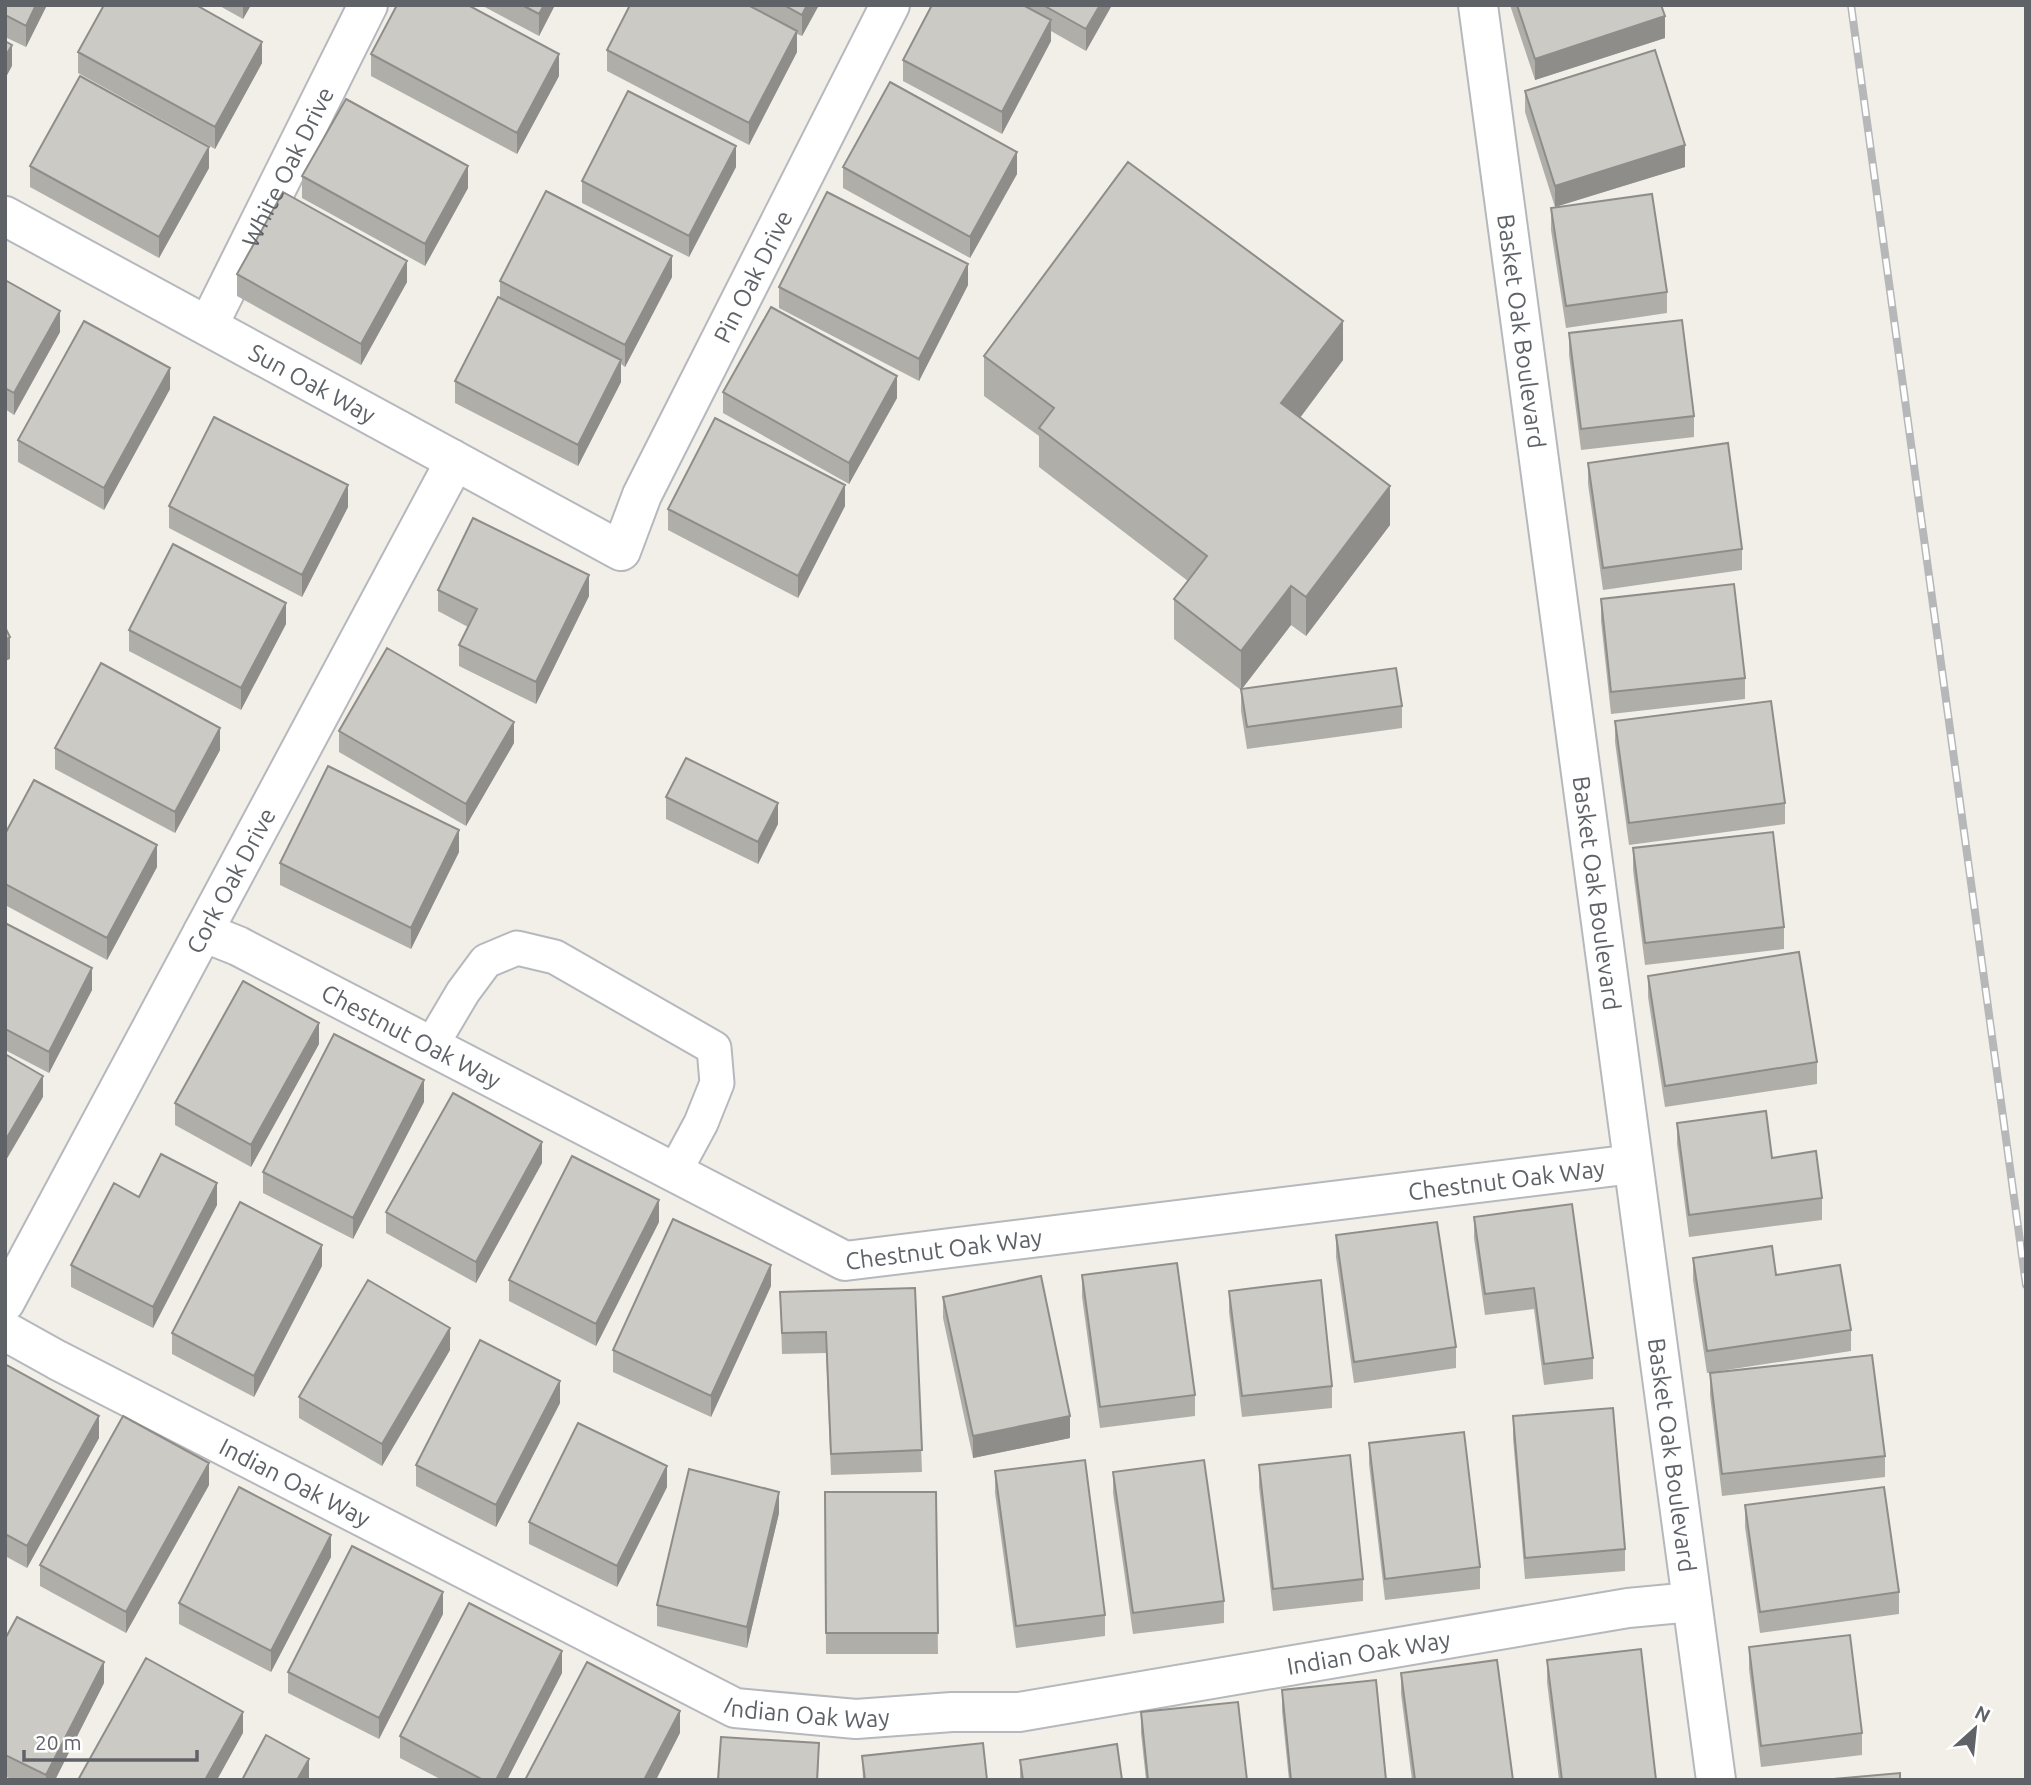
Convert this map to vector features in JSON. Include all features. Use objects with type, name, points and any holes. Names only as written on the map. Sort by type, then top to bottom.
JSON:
[{"type":"street","name":"White Oak Drive","points":[[208,326],[368,5]]},
{"type":"street","name":"Pin Oak Drive","points":[[621,551],[642,495],[890,5]]},
{"type":"street","name":"Basket Oak Boulevard","points":[[1478,5],[1716,1780]]},
{"type":"street","name":"Sun Oak Way","points":[[5,216],[621,551]]},
{"type":"street","name":"Cork Oak Drive","points":[[5,1302],[440,488],[452,459]]},
{"type":"street","name":"Chestnut Oak Way","points":[[203,932],[239,946],[845,1261],[1633,1164]]},
{"type":"street","name":"Indian Oak Way","points":[[5,1331],[735,1708],[856,1719],[952,1712],[1019,1712],[1628,1608],[1692,1602]]},
{"type":"lane","points":[[431,1046],[463,992],[486,961],[517,948],[555,957],[714,1048],[718,1083],[701,1123],[674,1173]]},
{"type":"building","points":[[5,5],[36,5],[26,26],[5,15]]},
{"type":"building","points":[[104,5],[196,5],[262,42],[215,127],[78,52]]},
{"type":"building","points":[[397,5],[468,5],[559,54],[517,133],[371,54]]},
{"type":"building","points":[[522,5],[544,5],[539,14]]},
{"type":"building","points":[[630,5],[748,5],[797,31],[749,123],[607,50]]},
{"type":"building","points":[[784,5],[807,5],[802,15]]},
{"type":"building","points":[[932,5],[1023,5],[1051,20],[1002,112],[903,60]]},
{"type":"building","points":[[1043,5],[1100,5],[1086,29]]},
{"type":"building","points":[[1517,5],[1661,5],[1665,16],[1535,59]]},
{"type":"building","points":[[5,41],[12,45],[5,57]]},
{"type":"building","points":[[1655,50],[1685,145],[1555,186],[1525,91]]},
{"type":"building","points":[[80,76],[209,147],[159,237],[30,166]]},
{"type":"building","points":[[890,82],[1017,152],[970,237],[843,167]]},
{"type":"building","points":[[628,91],[736,146],[689,236],[582,181]]},
{"type":"building","points":[[346,99],[468,166],[425,244],[302,176]]},
{"type":"building","points":[[1128,162],[1343,321],[1281,403],[1390,486],[1306,597],[1291,586],[1241,651],[1174,599],[1207,556],[1039,428],[1054,408],[984,356]]},
{"type":"building","points":[[546,191],[672,256],[625,345],[500,281]]},
{"type":"building","points":[[283,192],[407,261],[361,344],[237,274]]},
{"type":"building","points":[[827,192],[968,264],[919,359],[779,287]]},
{"type":"building","points":[[1652,194],[1667,292],[1566,306],[1551,208]]},
{"type":"building","points":[[5,280],[60,311],[14,393],[5,388]]},
{"type":"building","points":[[498,297],[621,360],[578,445],[455,381]]},
{"type":"building","points":[[771,307],[897,376],[849,463],[723,392]]},
{"type":"building","points":[[1682,320],[1694,416],[1581,429],[1569,333]]},
{"type":"building","points":[[84,321],[170,368],[104,488],[18,440]]},
{"type":"building","points":[[214,417],[348,485],[302,575],[169,506]]},
{"type":"building","points":[[715,418],[845,485],[798,576],[668,509]]},
{"type":"building","points":[[1728,443],[1742,549],[1603,568],[1588,463]]},
{"type":"building","points":[[473,518],[589,575],[536,682],[459,645],[477,609],[438,590]]},
{"type":"building","points":[[173,544],[286,603],[241,688],[129,630]]},
{"type":"building","points":[[1734,584],[1745,678],[1611,692],[1601,599]]},
{"type":"building","points":[[5,627],[10,637],[5,640]]},
{"type":"building","points":[[387,648],[514,722],[466,804],[339,731]]},
{"type":"building","points":[[101,663],[220,728],[175,812],[55,748]]},
{"type":"building","points":[[1396,668],[1402,706],[1247,727],[1241,689]]},
{"type":"building","points":[[1771,701],[1785,803],[1629,823],[1615,721]]},
{"type":"building","points":[[686,758],[778,803],[758,842],[666,797]]},
{"type":"building","points":[[328,766],[459,830],[411,928],[280,863]]},
{"type":"building","points":[[34,780],[157,845],[107,938],[5,884],[5,834]]},
{"type":"building","points":[[1773,832],[1784,927],[1645,943],[1633,848]]},
{"type":"building","points":[[5,923],[92,968],[49,1052],[5,1029]]},
{"type":"building","points":[[1799,952],[1817,1062],[1665,1086],[1648,976]]},
{"type":"building","points":[[243,981],[319,1023],[251,1145],[175,1103]]},
{"type":"building","points":[[334,1034],[424,1080],[353,1218],[263,1172]]},
{"type":"building","points":[[5,1054],[43,1076],[5,1141]]},
{"type":"building","points":[[453,1093],[542,1142],[476,1262],[386,1212]]},
{"type":"building","points":[[1766,1111],[1772,1158],[1816,1151],[1822,1198],[1689,1215],[1677,1123]]},
{"type":"building","points":[[161,1154],[217,1183],[153,1307],[71,1265],[114,1183],[139,1197]]},
{"type":"building","points":[[572,1156],[659,1200],[596,1324],[509,1280]]},
{"type":"building","points":[[240,1202],[322,1245],[254,1376],[172,1333]]},
{"type":"building","points":[[1572,1204],[1593,1358],[1544,1364],[1534,1288],[1485,1294],[1474,1217]]},
{"type":"building","points":[[673,1219],[771,1265],[711,1396],[613,1350]]},
{"type":"building","points":[[1437,1222],[1456,1347],[1354,1362],[1336,1235]]},
{"type":"building","points":[[1772,1246],[1776,1275],[1840,1265],[1851,1330],[1707,1351],[1693,1258]]},
{"type":"building","points":[[1177,1263],[1195,1395],[1100,1407],[1082,1275]]},
{"type":"building","points":[[1041,1276],[1070,1416],[973,1436],[943,1297]]},
{"type":"building","points":[[368,1280],[450,1328],[382,1444],[299,1397]]},
{"type":"building","points":[[1321,1280],[1332,1386],[1242,1396],[1229,1291]]},
{"type":"building","points":[[915,1288],[922,1450],[831,1454],[826,1332],[782,1333],[780,1292]]},
{"type":"building","points":[[480,1340],[560,1381],[496,1505],[416,1465]]},
{"type":"building","points":[[1872,1355],[1885,1456],[1722,1474],[1710,1373]]},
{"type":"building","points":[[5,1364],[99,1416],[27,1546],[5,1534]]},
{"type":"building","points":[[1613,1408],[1625,1549],[1525,1558],[1513,1416]]},
{"type":"building","points":[[123,1416],[209,1463],[126,1612],[40,1565]]},
{"type":"building","points":[[578,1423],[667,1466],[617,1566],[529,1522]]},
{"type":"building","points":[[1464,1432],[1480,1567],[1385,1579],[1369,1443]]},
{"type":"building","points":[[1350,1455],[1363,1579],[1273,1589],[1259,1465]]},
{"type":"building","points":[[1085,1460],[1105,1615],[1016,1626],[995,1471]]},
{"type":"building","points":[[1204,1460],[1224,1601],[1133,1613],[1113,1472]]},
{"type":"building","points":[[689,1469],[779,1492],[747,1627],[657,1605]]},
{"type":"building","points":[[239,1487],[331,1535],[271,1651],[179,1603]]},
{"type":"building","points":[[1884,1487],[1899,1592],[1760,1612],[1745,1505]]},
{"type":"building","points":[[825,1492],[936,1492],[938,1633],[826,1633]]},
{"type":"building","points":[[352,1546],[443,1592],[379,1718],[288,1672]]},
{"type":"building","points":[[469,1603],[562,1651],[496,1780],[483,1780],[400,1736]]},
{"type":"building","points":[[17,1617],[104,1662],[46,1775],[5,1755],[5,1639]]},
{"type":"building","points":[[1850,1635],[1862,1733],[1761,1746],[1749,1647]]},
{"type":"building","points":[[1641,1649],[1656,1780],[1562,1780],[1547,1660]]},
{"type":"building","points":[[146,1658],[243,1712],[205,1780],[78,1780]]},
{"type":"building","points":[[1497,1660],[1513,1780],[1415,1780],[1401,1673]]},
{"type":"building","points":[[587,1662],[680,1711],[644,1780],[525,1780]]},
{"type":"building","points":[[1376,1680],[1386,1780],[1291,1780],[1282,1690]]},
{"type":"building","points":[[1238,1702],[1247,1780],[1148,1780],[1141,1712]]},
{"type":"building","points":[[266,1735],[309,1759],[297,1780],[242,1780]]},
{"type":"building","points":[[721,1737],[819,1743],[817,1780],[718,1780]]},
{"type":"building","points":[[983,1743],[987,1780],[865,1780],[862,1756]]},
{"type":"building","points":[[1117,1744],[1122,1780],[1023,1780],[1020,1760]]},
{"type":"building","points":[[1900,1773],[1900,1780],[1822,1780]]},
{"type":"railway","points":[[1851,5],[2026,1285]]}]
